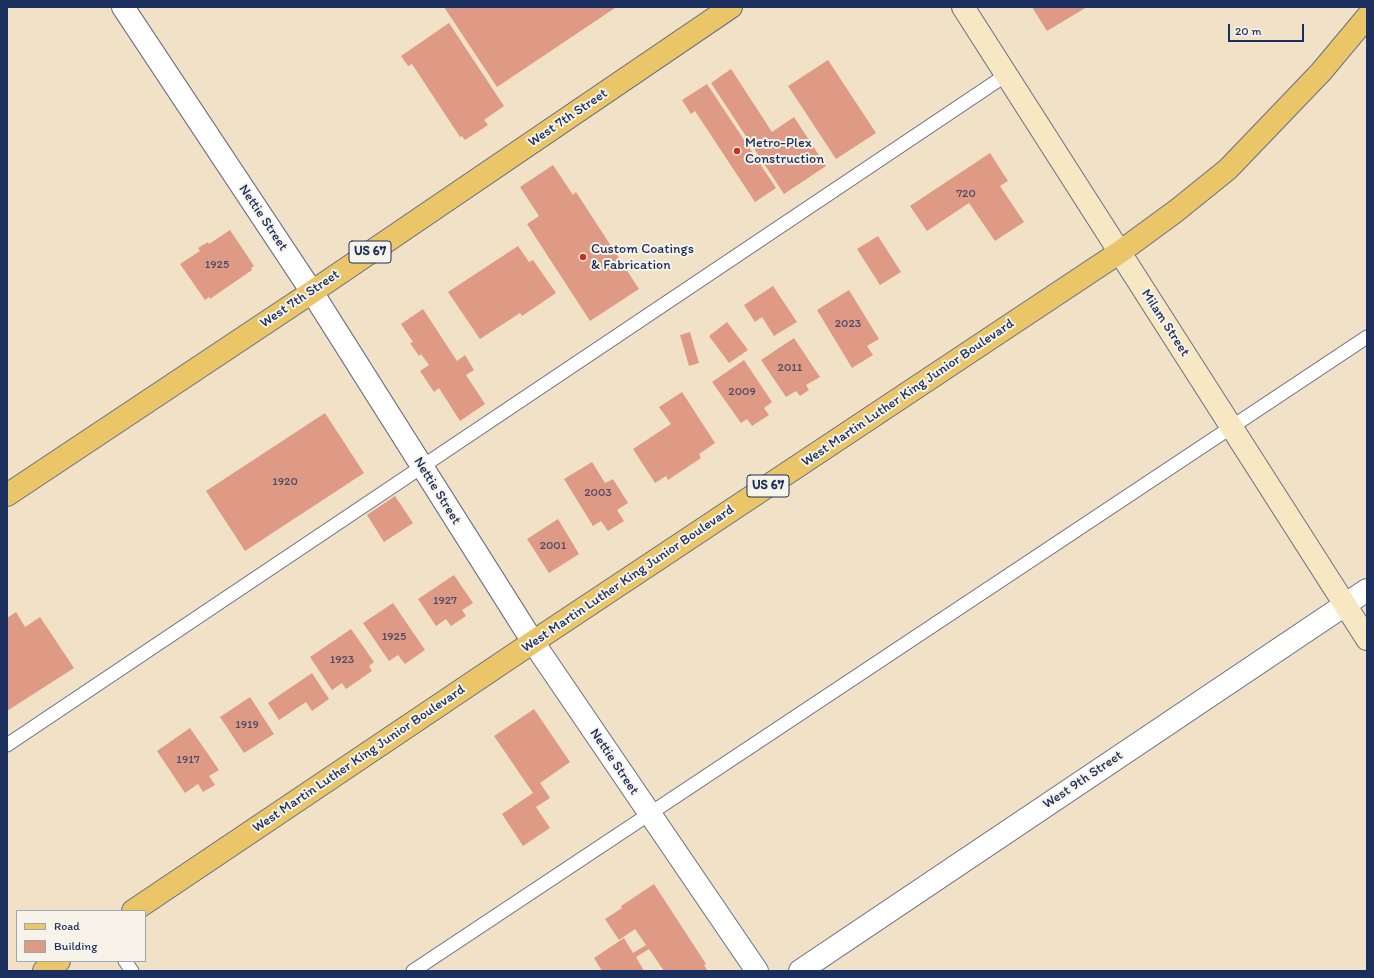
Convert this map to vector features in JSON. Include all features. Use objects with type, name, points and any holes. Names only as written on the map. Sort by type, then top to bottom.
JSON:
[{"type":"main road","name":"West 7th Street","points":[[7,495],[312,292],[731,7]]},
{"type":"main road","name":"West Martin Luther King Junior Boulevard","points":[[134,910],[533,642],[1120,252],[1176,211],[1228,169],[1321,72],[1367,17]]},
{"type":"main road","points":[[44,971],[58,962]]},
{"type":"street","name":"Nettie Street","points":[[122,7],[312,292],[533,642],[757,971]]},
{"type":"street","name":"Milam Street","points":[[963,7],[1367,639]]},
{"type":"street","name":"West 9th Street","points":[[800,971],[1367,590]]},
{"type":"lane","points":[[7,745],[1006,75]]},
{"type":"lane","points":[[413,971],[1367,337]]},
{"type":"lane","points":[[126,962],[132,971]]},
{"type":"building","points":[[444,7],[614,7],[615,8],[497,87]]},
{"type":"building","points":[[1032,7],[1087,7],[1047,31]]},
{"type":"building","points":[[449,23],[504,106],[484,120],[488,125],[465,140],[462,136],[460,137],[412,64],[408,66],[401,56]]},
{"type":"building","points":[[828,60],[876,133],[836,159],[788,86]]},
{"type":"building","points":[[731,69],[772,132],[794,117],[826,166],[784,194],[711,83]]},
{"type":"building","name":"Metro-Plex Construction","points":[[707,84],[776,188],[755,202],[695,111],[691,114],[682,100]]},
{"type":"building","points":[[990,153],[1008,181],[1000,186],[1024,222],[995,241],[969,203],[927,231],[910,206]]},
{"type":"building","name":"Custom Coatings & Fabrication","points":[[553,165],[573,195],[576,192],[639,289],[590,321],[527,224],[539,216],[520,187]]},
{"type":"building","points":[[230,230],[254,266],[251,268],[252,270],[210,299],[209,297],[205,300],[180,264],[200,251],[198,248],[208,242],[209,244]]},
{"type":"building","points":[[878,236],[901,272],[880,285],[857,249]]},
{"type":"building","points":[[518,246],[529,262],[533,260],[556,293],[522,316],[520,313],[480,339],[448,292]]},
{"type":"building","points":[[773,286],[797,322],[774,336],[762,317],[755,322],[744,305]]},
{"type":"building","points":[[849,290],[879,339],[867,346],[873,355],[852,368],[817,310]]},
{"type":"building","points":[[423,309],[457,361],[465,355],[474,370],[466,375],[485,404],[460,421],[439,388],[434,392],[420,371],[429,365],[421,354],[419,356],[410,343],[413,342],[401,324]]},
{"type":"building","points":[[727,322],[748,350],[729,363],[709,336]]},
{"type":"building","points":[[690,332],[699,363],[689,366],[680,335]]},
{"type":"building","points":[[794,338],[820,377],[806,385],[809,390],[800,396],[796,391],[786,397],[761,360]]},
{"type":"building","points":[[744,360],[772,402],[764,408],[769,415],[752,426],[747,419],[741,423],[712,382]]},
{"type":"building","points":[[682,392],[715,443],[699,454],[701,458],[668,480],[666,476],[655,483],[633,449],[671,424],[659,407]]},
{"type":"building","points":[[325,413],[364,473],[245,551],[206,491]]},
{"type":"building","points":[[592,462],[605,483],[613,479],[628,503],[617,510],[624,521],[608,531],[601,521],[593,526],[564,479]]},
{"type":"building","points":[[395,496],[413,523],[384,542],[367,515]]},
{"type":"building","points":[[558,519],[579,554],[549,573],[527,539]]},
{"type":"building","points":[[454,575],[473,603],[462,610],[466,616],[451,626],[446,619],[436,626],[418,599]]},
{"type":"building","points":[[393,603],[425,650],[405,664],[398,655],[389,661],[363,623]]},
{"type":"building","points":[[16,612],[25,627],[40,617],[74,668],[7,711],[7,618]]},
{"type":"building","points":[[351,629],[374,662],[369,666],[372,671],[346,689],[342,683],[332,690],[310,657]]},
{"type":"building","points":[[312,673],[329,699],[312,711],[306,702],[279,720],[268,703]]},
{"type":"building","points":[[250,697],[274,734],[244,753],[220,717]]},
{"type":"building","points":[[534,709],[570,762],[540,783],[550,798],[536,807],[550,828],[523,846],[502,814],[533,793],[494,736]]},
{"type":"building","points":[[190,728],[219,770],[209,776],[215,785],[203,792],[198,784],[185,793],[157,751]]},
{"type":"building","points":[[654,884],[706,964],[704,965],[708,971],[664,971],[649,949],[636,957],[644,971],[602,971],[594,958],[624,938],[633,953],[646,945],[635,929],[619,940],[605,919],[622,908],[621,906]]},
{"type":"place","name":"Metro-Plex Construction","points":[[737,151]]},
{"type":"place","name":"Custom Coatings & Fabrication","points":[[583,257]]}]
